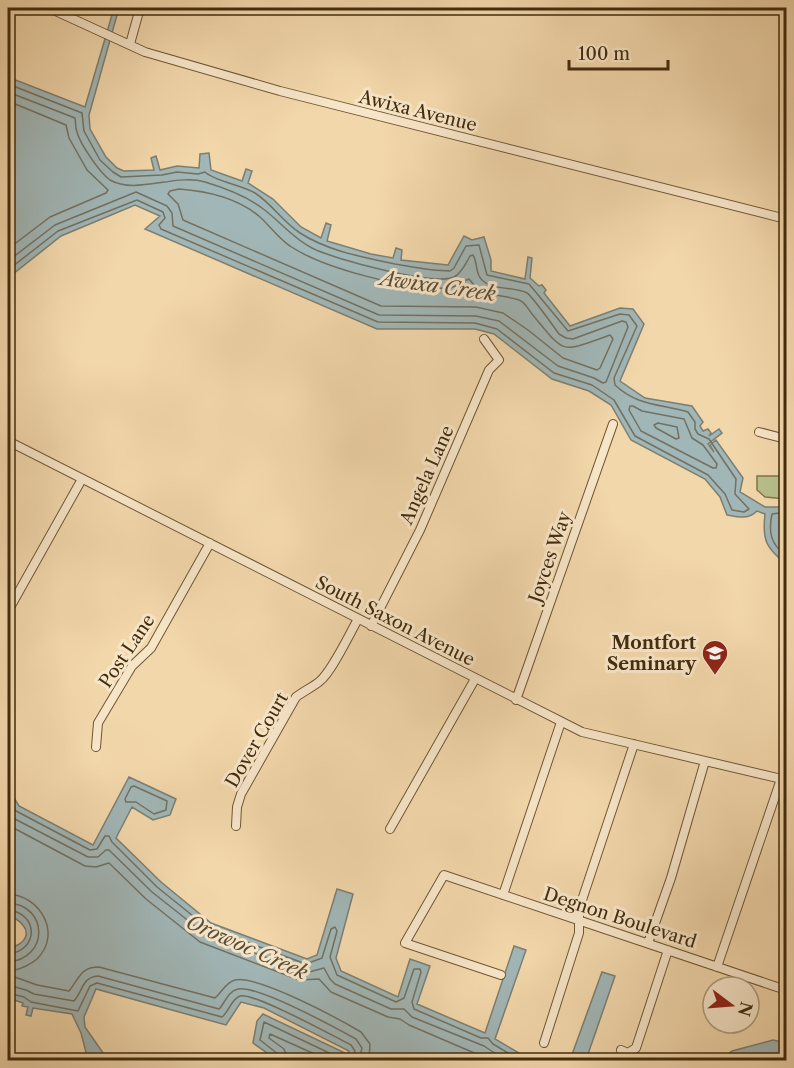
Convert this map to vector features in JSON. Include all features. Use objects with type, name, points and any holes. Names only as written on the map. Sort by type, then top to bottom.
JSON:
[{"type":"street","name":"Awixa Avenue","points":[[49,8],[145,52],[280,92],[786,219]]},
{"type":"street","points":[[126,42],[140,8]]},
{"type":"street","name":"Angela Lane","points":[[371,626],[420,530],[489,370],[499,360],[484,339]]},
{"type":"street","name":"Joyces Way","points":[[516,700],[613,424]]},
{"type":"street","points":[[759,432],[786,439]]},
{"type":"street","name":"South Saxon Avenue","points":[[8,441],[582,732],[784,779]]},
{"type":"street","points":[[8,611],[82,479]]},
{"type":"street","name":"Post Lane","points":[[96,747],[98,723],[132,666],[151,648],[210,543]]},
{"type":"street","name":"Dover Court","points":[[236,826],[237,807],[241,794],[296,697],[320,682],[329,671],[358,619]]},
{"type":"street","points":[[390,829],[475,679]]},
{"type":"street","points":[[503,895],[561,722]]},
{"type":"street","points":[[544,1043],[579,933],[579,909],[634,744]]},
{"type":"street","points":[[648,943],[671,878],[705,761]]},
{"type":"street","points":[[717,967],[784,779]]},
{"type":"street","name":"Degnon Boulevard","points":[[501,975],[405,943],[444,875],[786,990]]},
{"type":"street","points":[[621,1050],[628,1053],[636,1048],[668,950]]},
{"type":"green space","points":[[757,476],[786,476],[786,499],[765,497],[757,490]]},
{"type":"water","name":"Awixa Creek","points":[[114,8],[119,8],[89,115],[90,129],[106,157],[117,168],[124,171],[154,170],[151,158],[156,156],[160,170],[177,166],[199,168],[200,154],[209,153],[211,170],[242,181],[246,169],[252,171],[248,183],[273,199],[301,227],[321,238],[326,223],[331,225],[327,241],[393,258],[396,248],[402,250],[401,260],[448,265],[464,236],[472,240],[484,237],[491,260],[491,271],[525,279],[528,257],[532,258],[530,278],[539,286],[542,285],[546,290],[544,293],[570,326],[620,308],[633,309],[644,324],[620,381],[645,398],[692,406],[703,422],[700,426],[703,431],[708,429],[711,433],[709,436],[719,429],[722,433],[708,444],[714,452],[710,445],[716,440],[743,478],[740,492],[765,507],[786,507],[786,564],[767,543],[764,531],[765,514],[757,511],[746,517],[727,515],[720,497],[705,479],[631,440],[611,405],[589,391],[552,379],[494,334],[475,329],[377,329],[145,229],[160,216],[135,205],[61,236],[8,278],[8,77],[85,107]]},
{"type":"water","name":"Orowoc Creek","points":[[129,777],[176,799],[170,815],[153,820],[132,807],[116,838],[161,882],[211,923],[307,959],[317,955],[337,889],[353,894],[336,958],[341,971],[398,997],[410,959],[430,966],[417,1004],[485,1033],[514,946],[526,950],[495,1039],[531,1060],[277,1060],[253,1043],[257,1021],[263,1014],[347,1054],[349,1051],[264,1008],[241,1002],[226,1025],[96,989],[84,1017],[85,1027],[108,1060],[88,1060],[81,1033],[72,1014],[33,1008],[31,1016],[26,1015],[28,1007],[8,998],[8,949],[20,943],[26,933],[20,922],[8,915],[8,788],[19,806],[93,845]]},
{"type":"water","points":[[602,972],[615,976],[586,1060],[570,1060]]},
{"type":"water","points":[[773,1040],[786,1043],[786,1056],[777,1053],[759,1060],[720,1060],[732,1051]]},
{"type":"place","name":"Montfort Seminary","points":[[715,676]]}]
